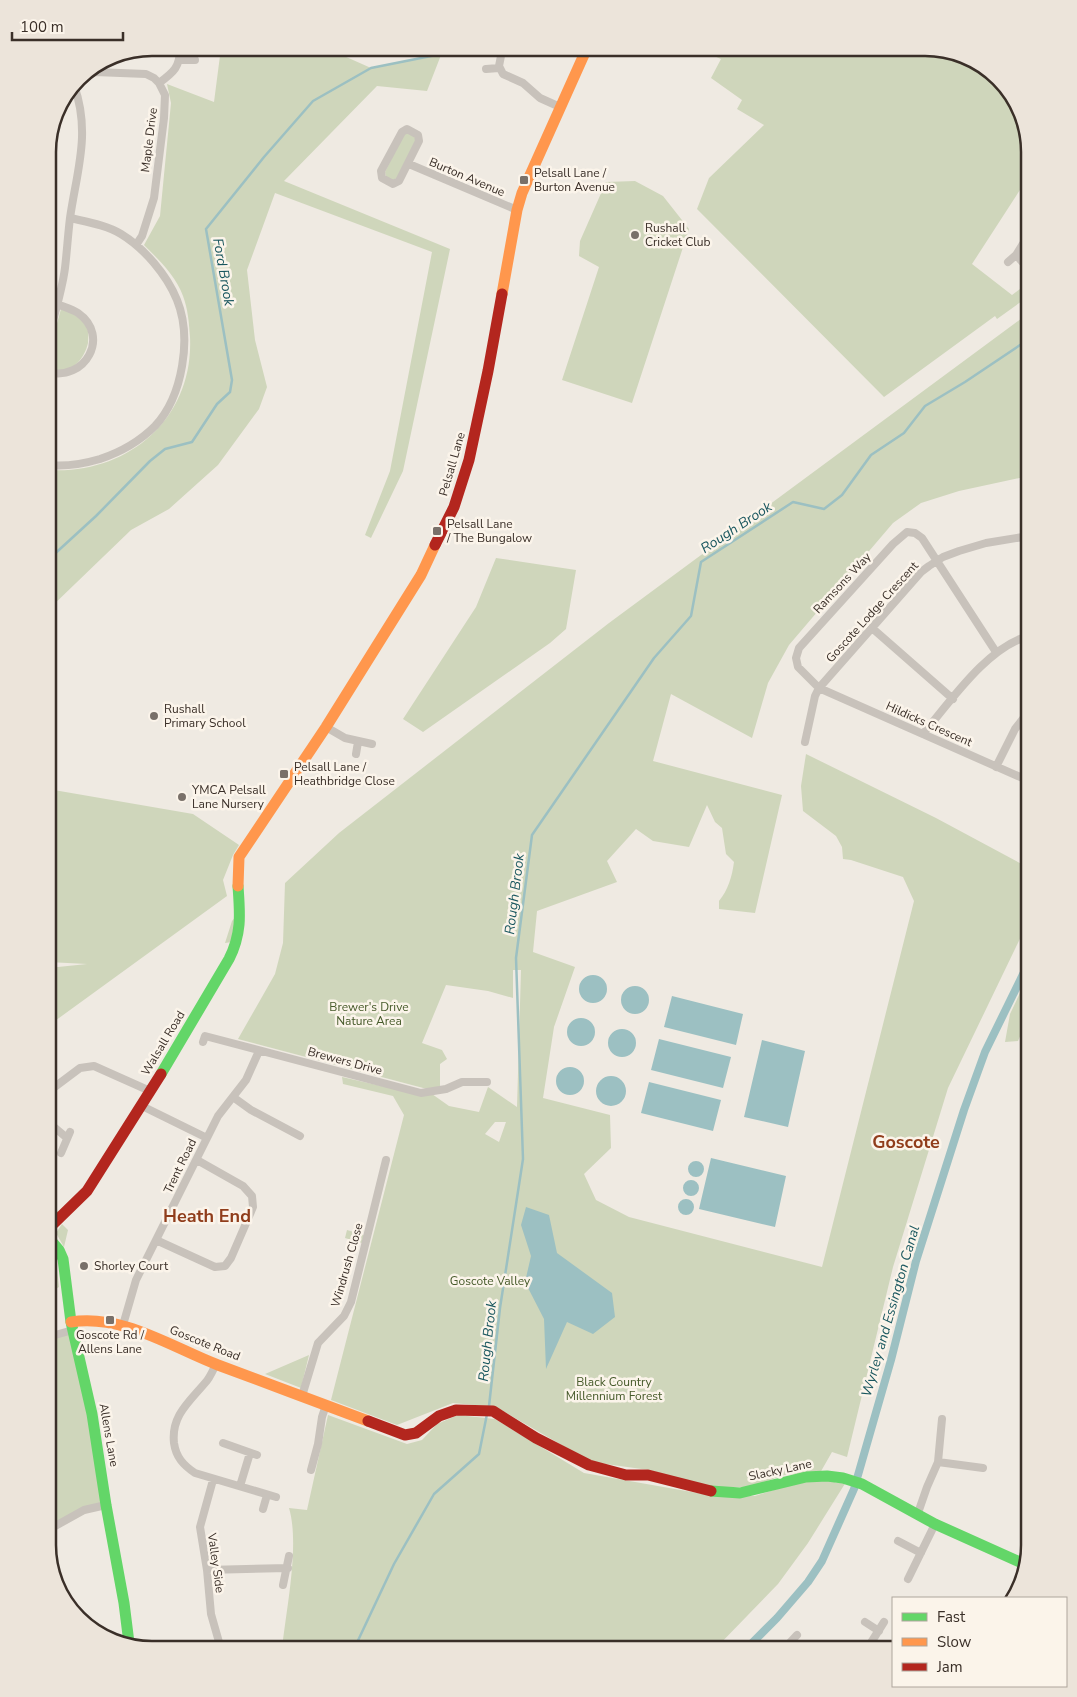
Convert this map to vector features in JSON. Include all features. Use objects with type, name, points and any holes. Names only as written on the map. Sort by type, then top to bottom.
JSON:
[{"type":"street","points":[[100,72],[146,74],[159,83],[175,70],[180,56]]},
{"type":"street","points":[[501,56],[499,68],[503,74],[523,83],[540,98],[560,107]]},
{"type":"street","name":"Pelsall Lane","points":[[245,846],[326,727],[420,576],[454,507],[469,460],[488,371],[517,210],[528,176],[582,56]]},
{"type":"street","points":[[180,60],[195,60]]},
{"type":"street","points":[[486,70],[499,68]]},
{"type":"street","name":"Maple Drive","points":[[136,244],[142,236],[154,198],[164,118],[165,94],[159,83]]},
{"type":"street","points":[[56,308],[65,270],[70,218],[81,155],[82,110],[77,94]]},
{"type":"street","name":"Burton Avenue","points":[[407,129],[418,135],[419,138],[409,164],[397,183],[393,184],[381,176],[381,171],[402,132],[407,129]]},
{"type":"street","name":"Burton Avenue","points":[[409,164],[517,210]]},
{"type":"street","points":[[56,466],[88,463],[114,455],[134,443],[156,425],[171,401],[180,378],[184,349],[182,320],[177,300],[151,258],[136,244],[111,229],[70,218]]},
{"type":"street","points":[[1008,262],[1021,248]]},
{"type":"street","points":[[1016,255],[1021,260]]},
{"type":"street","points":[[56,373],[63,374],[73,371],[86,361],[92,346],[91,329],[86,321],[72,309],[57,304]]},
{"type":"street","name":"Ramsons Way","points":[[819,688],[798,666],[796,658],[799,648],[893,544],[907,532],[914,533],[922,538],[996,652]]},
{"type":"street","name":"Goscote Lodge Crescent","points":[[805,742],[815,696],[819,688],[921,572],[937,561],[959,551],[1021,538]]},
{"type":"street","points":[[872,628],[953,698]]},
{"type":"street","points":[[923,734],[974,674],[996,652],[1021,640]]},
{"type":"street","name":"Hildicks Crescent","points":[[819,688],[1021,777]]},
{"type":"street","points":[[996,767],[1015,729],[1021,722]]},
{"type":"street","points":[[326,727],[345,738],[372,744]]},
{"type":"street","points":[[356,754],[358,742]]},
{"type":"street","name":"Walsall Road","points":[[56,1222],[87,1191],[142,1106],[229,959],[237,940],[239,913],[237,875],[239,857],[245,846]]},
{"type":"street","name":"Brewers Drive","points":[[203,1042],[205,1036],[421,1093],[446,1089],[462,1082],[486,1082]]},
{"type":"street","name":"Trent Road","points":[[123,1325],[136,1280],[218,1116],[246,1080],[259,1051]]},
{"type":"street","points":[[56,1086],[80,1068],[94,1066],[150,1091]]},
{"type":"street","points":[[233,1097],[252,1110],[300,1136]]},
{"type":"street","points":[[142,1106],[207,1138]]},
{"type":"street","points":[[272,1121],[275,1112]]},
{"type":"street","points":[[56,1127],[68,1135],[61,1153]]},
{"type":"street","points":[[156,1240],[215,1266],[224,1266],[230,1258],[253,1207],[252,1196],[242,1186],[196,1160]]},
{"type":"street","name":"Windrush Close","points":[[302,1396],[318,1343],[336,1326],[351,1302],[386,1160]]},
{"type":"street","name":"Allens Lane","points":[[56,1246],[63,1259],[72,1326],[92,1414],[128,1638]]},
{"type":"street","name":"Goscote Road","points":[[72,1326],[84,1320],[97,1320],[123,1325],[216,1364],[405,1435],[416,1433],[439,1416],[456,1410],[479,1410]]},
{"type":"street","points":[[56,1333],[72,1326]]},
{"type":"street","points":[[216,1364],[206,1382],[187,1402],[178,1416],[173,1433],[175,1452],[184,1466],[195,1473],[212,1480],[276,1497]]},
{"type":"street","points":[[311,1470],[326,1405]]},
{"type":"street","name":"Slacky Lane","points":[[479,1410],[493,1411],[536,1438],[588,1465],[626,1475],[648,1475],[708,1491],[740,1493],[806,1477],[827,1476],[846,1479],[862,1484],[935,1524],[1020,1559]]},
{"type":"street","points":[[918,1513],[938,1462],[942,1419]]},
{"type":"street","points":[[223,1443],[253,1454],[240,1486]]},
{"type":"street","points":[[938,1462],[983,1468]]},
{"type":"street","name":"Valley Side","points":[[212,1480],[200,1526],[211,1614],[219,1641]]},
{"type":"street","points":[[263,1509],[267,1495]]},
{"type":"street","points":[[56,1526],[84,1510],[106,1505]]},
{"type":"street","points":[[908,1579],[935,1524]]},
{"type":"street","points":[[898,1541],[921,1553]]},
{"type":"street","points":[[283,1584],[288,1568],[289,1556]]},
{"type":"street","points":[[207,1570],[288,1568]]},
{"type":"street","points":[[865,1622],[879,1631]]},
{"type":"street","points":[[873,1641],[884,1622]]},
{"type":"street","points":[[792,1641],[797,1635]]},
{"type":"green space","points":[[220,56],[344,56],[371,68],[441,56],[427,91],[377,86],[284,181],[450,249],[403,471],[371,538],[365,535],[390,471],[432,252],[275,193],[247,270],[255,340],[267,387],[259,409],[218,465],[169,509],[131,530],[56,602],[56,470],[77,469],[104,463],[129,452],[150,436],[168,416],[181,393],[188,366],[190,337],[186,306],[180,289],[172,275],[144,245],[160,216],[171,103],[167,84],[214,102]]},
{"type":"green space","points":[[714,56],[931,56],[955,61],[967,66],[988,80],[1004,99],[1016,122],[1021,146],[1021,188],[972,264],[1012,295],[1021,288],[1021,302],[997,319],[995,316],[884,397],[697,209],[709,178],[764,125],[737,109],[742,100],[711,78],[721,59]]},
{"type":"green space","points":[[406,132],[416,137],[416,140],[398,178],[392,180],[386,177],[385,172]]},
{"type":"green space","points":[[635,181],[663,196],[689,229],[632,403],[562,380],[599,267],[579,256],[580,241],[606,182]]},
{"type":"green space","points":[[61,309],[81,320],[88,331],[88,343],[83,356],[74,366],[62,371],[56,370],[56,327]]},
{"type":"green space","points":[[1021,319],[1021,478],[959,491],[921,503],[893,523],[789,645],[768,683],[752,738],[671,694],[653,761],[782,795],[755,913],[719,909],[719,901],[729,883],[734,862],[726,854],[722,828],[715,822],[707,805],[689,847],[653,841],[636,829],[607,861],[617,882],[537,911],[533,952],[575,967],[554,1027],[543,1098],[610,1115],[611,1148],[584,1174],[596,1200],[629,1217],[822,1267],[914,901],[903,877],[843,859],[842,847],[836,836],[803,811],[801,786],[806,754],[936,818],[1021,864],[1021,937],[948,1088],[893,1267],[847,1457],[832,1452],[820,1473],[784,1475],[750,1487],[712,1487],[649,1470],[591,1462],[496,1407],[453,1403],[397,1425],[331,1400],[404,1115],[393,1096],[343,1084],[342,1077],[421,1095],[432,1094],[449,1106],[479,1112],[488,1087],[517,1107],[521,970],[513,970],[513,998],[488,991],[446,985],[422,1043],[442,1050],[447,1059],[440,1064],[440,1088],[427,1089],[238,1039],[275,974],[283,943],[285,883],[339,833],[609,623]],"holes":[[[495,1122],[506,1122],[499,1142],[485,1134]]]},
{"type":"green space","points":[[496,558],[576,570],[566,629],[550,643],[423,732],[403,719],[476,607]]},
{"type":"green space","points":[[56,790],[193,814],[239,845],[223,880],[227,896],[56,1020],[56,967],[87,964],[56,962]]},
{"type":"green space","points":[[238,914],[232,942],[225,943],[232,921]]},
{"type":"green space","points":[[1021,991],[1021,1034],[1018,1041],[1005,1042],[1010,1014]]},
{"type":"green space","points":[[62,1224],[68,1230],[64,1247],[56,1233]]},
{"type":"green space","points":[[347,1230],[364,1235],[362,1243],[345,1238]]},
{"type":"green space","points":[[56,1268],[59,1287],[56,1289]]},
{"type":"green space","points":[[70,1333],[106,1505],[56,1526],[56,1337]]},
{"type":"green space","points":[[309,1355],[301,1388],[265,1374]]},
{"type":"green space","points":[[328,1415],[407,1444],[422,1440],[437,1424],[458,1415],[495,1419],[584,1473],[709,1495],[755,1496],[808,1479],[832,1480],[836,1483],[846,1482],[808,1543],[778,1584],[723,1641],[283,1641],[293,1559],[292,1523],[289,1508],[307,1510]]},
{"type":"water","points":[[593,975],[603,979],[607,989],[603,999],[593,1003],[583,999],[579,989],[583,979]]},
{"type":"water","points":[[635,986],[645,990],[649,1000],[645,1010],[635,1014],[625,1010],[621,1000],[625,990]]},
{"type":"water","points":[[672,996],[743,1014],[736,1045],[664,1027]]},
{"type":"water","points":[[581,1018],[591,1022],[595,1032],[591,1042],[581,1046],[571,1042],[567,1032],[571,1022]]},
{"type":"water","points":[[622,1029],[632,1033],[636,1043],[632,1053],[622,1057],[612,1053],[608,1043],[612,1033]]},
{"type":"water","points":[[659,1039],[731,1057],[723,1088],[651,1070]]},
{"type":"water","points":[[762,1040],[805,1051],[788,1127],[744,1117]]},
{"type":"water","points":[[570,1067],[580,1071],[584,1081],[580,1091],[570,1095],[560,1091],[556,1081],[560,1071]]},
{"type":"water","points":[[611,1076],[621,1081],[626,1091],[621,1101],[611,1106],[601,1101],[596,1091],[601,1081]]},
{"type":"water","points":[[649,1082],[721,1100],[713,1131],[641,1113]]},
{"type":"water","points":[[711,1158],[786,1176],[775,1227],[699,1209]]},
{"type":"water","points":[[696,1161],[702,1163],[704,1169],[702,1175],[696,1177],[690,1175],[688,1169],[690,1163]]},
{"type":"water","points":[[691,1180],[697,1182],[699,1188],[697,1194],[691,1196],[685,1194],[683,1188],[685,1182]]},
{"type":"water","points":[[686,1199],[692,1201],[694,1207],[692,1213],[686,1215],[680,1213],[678,1207],[680,1201]]},
{"type":"water","points":[[526,1207],[549,1215],[557,1253],[612,1293],[615,1317],[593,1334],[567,1322],[546,1369],[544,1319],[525,1282],[531,1256],[521,1225]]},
{"type":"waterway","name":"Ford Brook","points":[[56,553],[96,516],[150,461],[165,449],[192,442],[217,404],[230,392],[232,380],[206,229],[264,157],[313,101],[371,68],[431,56]]},
{"type":"waterway","name":"Rough Brook","points":[[489,1406],[500,1308],[523,1159],[516,958],[532,835],[654,658],[691,616],[701,562],[793,502],[824,509],[842,495],[871,455],[904,433],[925,406],[1021,344]]},
{"type":"waterway","name":"Wyrley and Essington Canal","points":[[754,1641],[808,1582],[822,1561],[854,1489],[891,1360],[916,1261],[964,1110],[985,1052],[1021,978]]},
{"type":"waterway","name":"Rough Brook","points":[[358,1641],[394,1564],[434,1494],[479,1454],[487,1414]]},
{"type":"traffic: fast","points":[[161,1074],[233,950],[239,923],[238,886]]},
{"type":"traffic: fast","points":[[56,1246],[63,1259],[71,1322],[92,1414],[128,1638]]},
{"type":"traffic: fast","points":[[711,1491],[740,1493],[806,1477],[827,1476],[843,1478],[862,1484],[935,1524],[1019,1562]]},
{"type":"traffic: slow","points":[[502,294],[517,210],[522,193],[583,56]]},
{"type":"traffic: slow","points":[[238,886],[239,857],[326,727],[421,575],[435,545]]},
{"type":"traffic: slow","points":[[71,1322],[90,1321],[128,1327],[218,1365],[368,1421]]},
{"type":"traffic: jam","points":[[435,545],[454,507],[469,460],[502,294]]},
{"type":"traffic: jam","points":[[56,1221],[87,1191],[161,1074]]},
{"type":"traffic: jam","points":[[368,1421],[405,1435],[416,1433],[439,1416],[456,1410],[493,1411],[536,1438],[589,1465],[626,1475],[648,1475],[711,1491]]},
{"type":"place","name":"Pelsall Lane / Burton Avenue","points":[[524,180]]},
{"type":"place","name":"Rushall Cricket Club","points":[[635,235]]},
{"type":"place","name":"Pelsall Lane / The Bungalow","points":[[437,531]]},
{"type":"place","name":"Rushall Primary School","points":[[154,716]]},
{"type":"place","name":"Pelsall Lane / Heathbridge Close","points":[[284,774]]},
{"type":"place","name":"YMCA Pelsall Lane Nursery","points":[[182,797]]},
{"type":"place","name":"Shorley Court","points":[[84,1266]]},
{"type":"place","name":"Goscote Rd / Allens Lane","points":[[110,1320]]},
{"type":"district","name":"Goscote","points":[[906,1142]]},
{"type":"district","name":"Heath End","points":[[207,1216]]},
{"type":"park label","name":"Brewer's Drive Nature Area","points":[[369,1014]]},
{"type":"park label","name":"Goscote Valley","points":[[490,1281]]},
{"type":"park label","name":"Black Country Millennium Forest","points":[[614,1389]]}]
